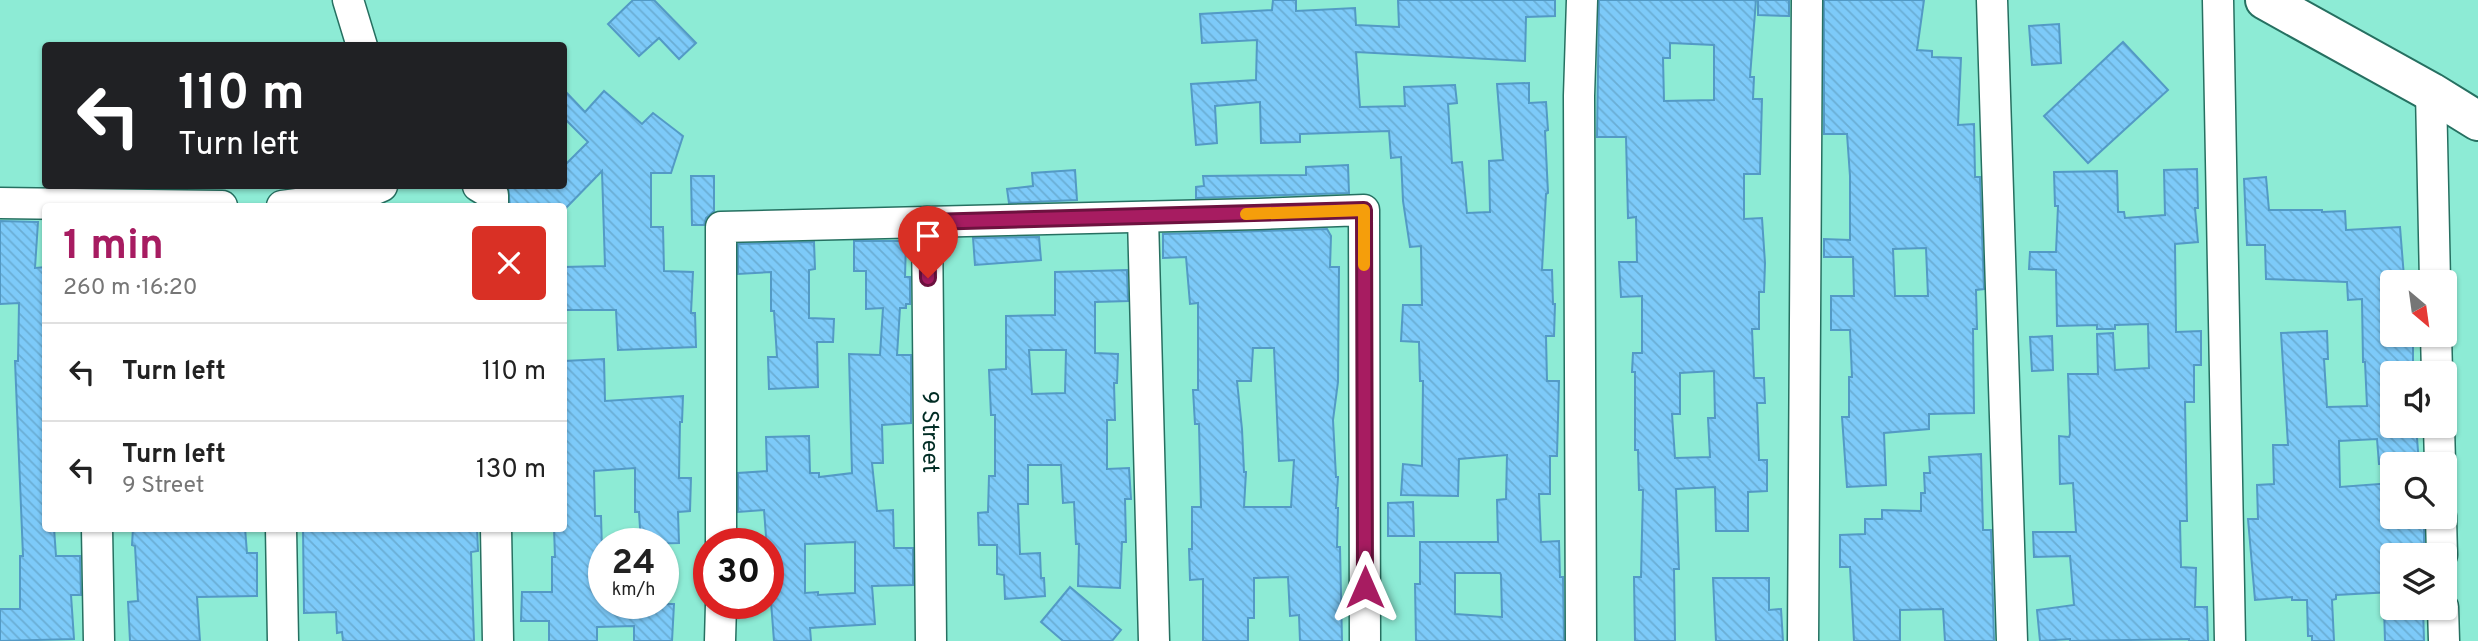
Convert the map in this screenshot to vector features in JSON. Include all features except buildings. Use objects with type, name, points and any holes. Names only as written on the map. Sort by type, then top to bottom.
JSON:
[{"type":"main road","points":[[2264,0],[2431,92],[2478,121]]},
{"type":"street","points":[[348,0],[361,42]]},
{"type":"street","points":[[1581,641],[1579,96],[1582,0]]},
{"type":"street","points":[[1803,641],[1807,0]]},
{"type":"street","points":[[1992,0],[2012,641]]},
{"type":"street","points":[[2218,0],[2230,641]]},
{"type":"street","points":[[2431,92],[2435,270]]},
{"type":"street","points":[[305,203],[359,196],[375,189]]},
{"type":"street","points":[[483,189],[493,195],[493,203]]},
{"type":"street","points":[[0,203],[42,204]]},
{"type":"street","points":[[721,528],[721,227],[1364,210],[1365,641]]},
{"type":"street","points":[[1143,217],[1154,641]]},
{"type":"street","name":"9 Street","points":[[927,222],[931,641]]},
{"type":"street","points":[[97,532],[99,641]]},
{"type":"street","points":[[281,532],[283,641]]},
{"type":"street","points":[[496,532],[498,641]]},
{"type":"street","points":[[720,619],[720,641]]},
{"type":"street","points":[[2443,620],[2444,641]]},
{"type":"slow traffic","points":[[1246,214],[1364,210],[1364,265]]},
{"type":"route","points":[[928,278],[927,222],[1364,210],[1365,587]]}]
